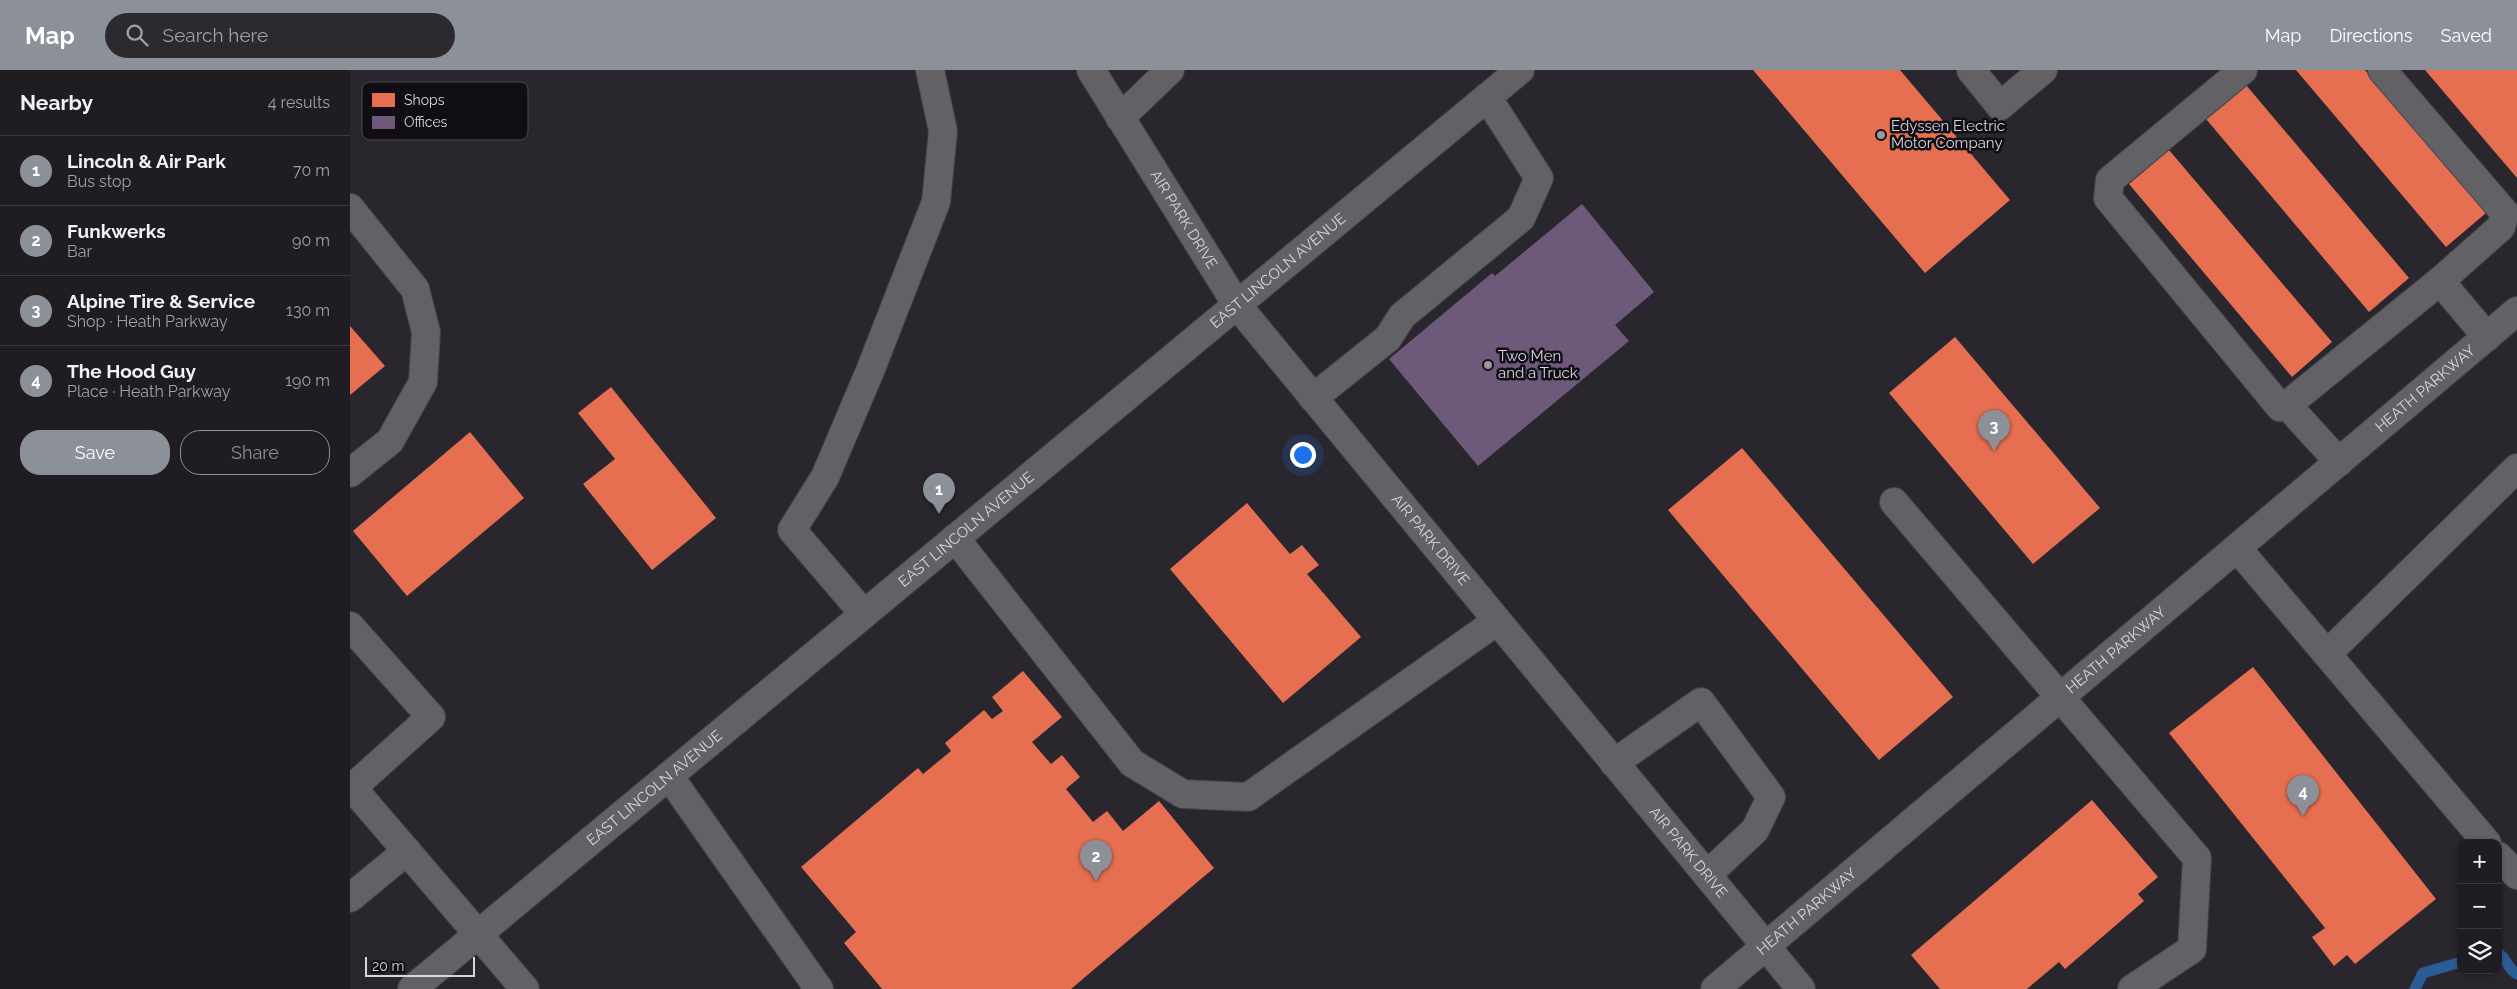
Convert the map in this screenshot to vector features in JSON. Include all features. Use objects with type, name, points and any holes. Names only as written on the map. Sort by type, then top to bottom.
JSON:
[{"type":"street","points":[[864,614],[792,530],[825,477],[895,310],[936,202],[944,131],[930,70]]},
{"type":"street","name":"AIR PARK DRIVE","points":[[1091,70],[1237,305],[1801,989]]},
{"type":"street","points":[[1120,118],[1170,70]]},
{"type":"street","name":"EAST LINCOLN AVENUE","points":[[412,989],[1520,70]]},
{"type":"street","points":[[1971,70],[2000,106],[2043,70]]},
{"type":"street","points":[[2243,70],[2110,180],[2108,198],[2280,407],[2287,405],[2440,281],[2501,227],[2504,213],[2382,70]]},
{"type":"street","points":[[1313,398],[1388,338],[1402,316],[1521,218],[1539,178],[1487,97]]},
{"type":"street","points":[[350,208],[415,288],[426,332],[423,382],[390,441],[350,473]]},
{"type":"street","points":[[2440,281],[2486,337]]},
{"type":"street","name":"HEATH PARKWAY","points":[[1715,989],[2517,311]]},
{"type":"street","points":[[2287,405],[2339,462]]},
{"type":"street","points":[[2326,654],[2517,468]]},
{"type":"street","points":[[1894,502],[2197,858],[2192,949],[2132,989]]},
{"type":"street","points":[[955,538],[1132,763],[1183,794],[1248,797],[1497,621]]},
{"type":"street","points":[[2236,548],[2484,839]]},
{"type":"street","points":[[350,626],[430,718],[351,786],[526,989]]},
{"type":"street","points":[[1614,763],[1701,702],[1771,797],[1755,830],[1707,875]]},
{"type":"street","points":[[669,776],[819,989]]},
{"type":"street","points":[[350,898],[408,851]]},
{"type":"street","points":[[2502,860],[2517,876]]},
{"type":"building: Shops","name":"Edyssen Electric Motor Company","points":[[1753,70],[1900,70],[2010,200],[1925,273]]},
{"type":"building: Shops","points":[[2296,70],[2365,70],[2486,213],[2446,247]]},
{"type":"building: Shops","points":[[2425,70],[2517,70],[2517,178]]},
{"type":"building: Shops","points":[[2246,85],[2409,278],[2369,312],[2206,119]]},
{"type":"building: Shops","points":[[2169,150],[2332,342],[2292,377],[2129,184]]},
{"type":"building: Shops","points":[[350,326],[385,366],[350,395]]},
{"type":"building: Shops","points":[[1955,337],[2100,508],[2033,564],[1889,393]]},
{"type":"building: Shops","points":[[611,387],[716,518],[652,570],[583,484],[615,459],[578,413]]},
{"type":"building: Shops","points":[[470,432],[524,498],[407,596],[353,531]]},
{"type":"building: Shops","points":[[1742,448],[1953,697],[1879,760],[1668,510]]},
{"type":"building: Shops","points":[[1247,503],[1290,554],[1302,545],[1319,565],[1307,574],[1361,637],[1283,703],[1170,569]]},
{"type":"building: Shops","points":[[2253,667],[2436,899],[2355,964],[2347,955],[2334,966],[2312,937],[2325,928],[2169,733]]},
{"type":"building: Shops","points":[[1023,671],[1062,717],[1032,742],[1051,764],[1062,755],[1080,777],[1066,789],[1093,822],[1107,811],[1123,831],[1159,801],[1214,868],[1071,989],[882,989],[844,943],[856,932],[801,867],[918,768],[923,774],[951,751],[945,743],[984,710],[992,719],[1003,711],[992,697]]},
{"type":"building: Shops","points":[[2092,800],[2158,877],[2138,894],[2144,901],[2065,969],[2059,962],[2027,989],[1940,989],[1911,955]]},
{"type":"building: Offices","points":[[1582,204],[1654,292],[1615,325],[1629,341],[1478,466],[1389,359],[1492,273],[1495,276]]},
{"type":"waterway","points":[[2502,957],[2517,974]]},
{"type":"waterway","points":[[2415,989],[2423,973],[2457,963]]},
{"type":"place","name":"Edyssen Electric Motor Company","points":[[1881,135]]},
{"type":"place","name":"Two Men and a Truck","points":[[1488,365]]},
{"type":"place","name":"Alpine Tire & Service","points":[[1994,451]]},
{"type":"place","name":"Lincoln & Air Park","points":[[939,514]]},
{"type":"place","name":"The Hood Guy","points":[[2303,816]]},
{"type":"place","name":"Funkwerks","points":[[1096,881]]}]
